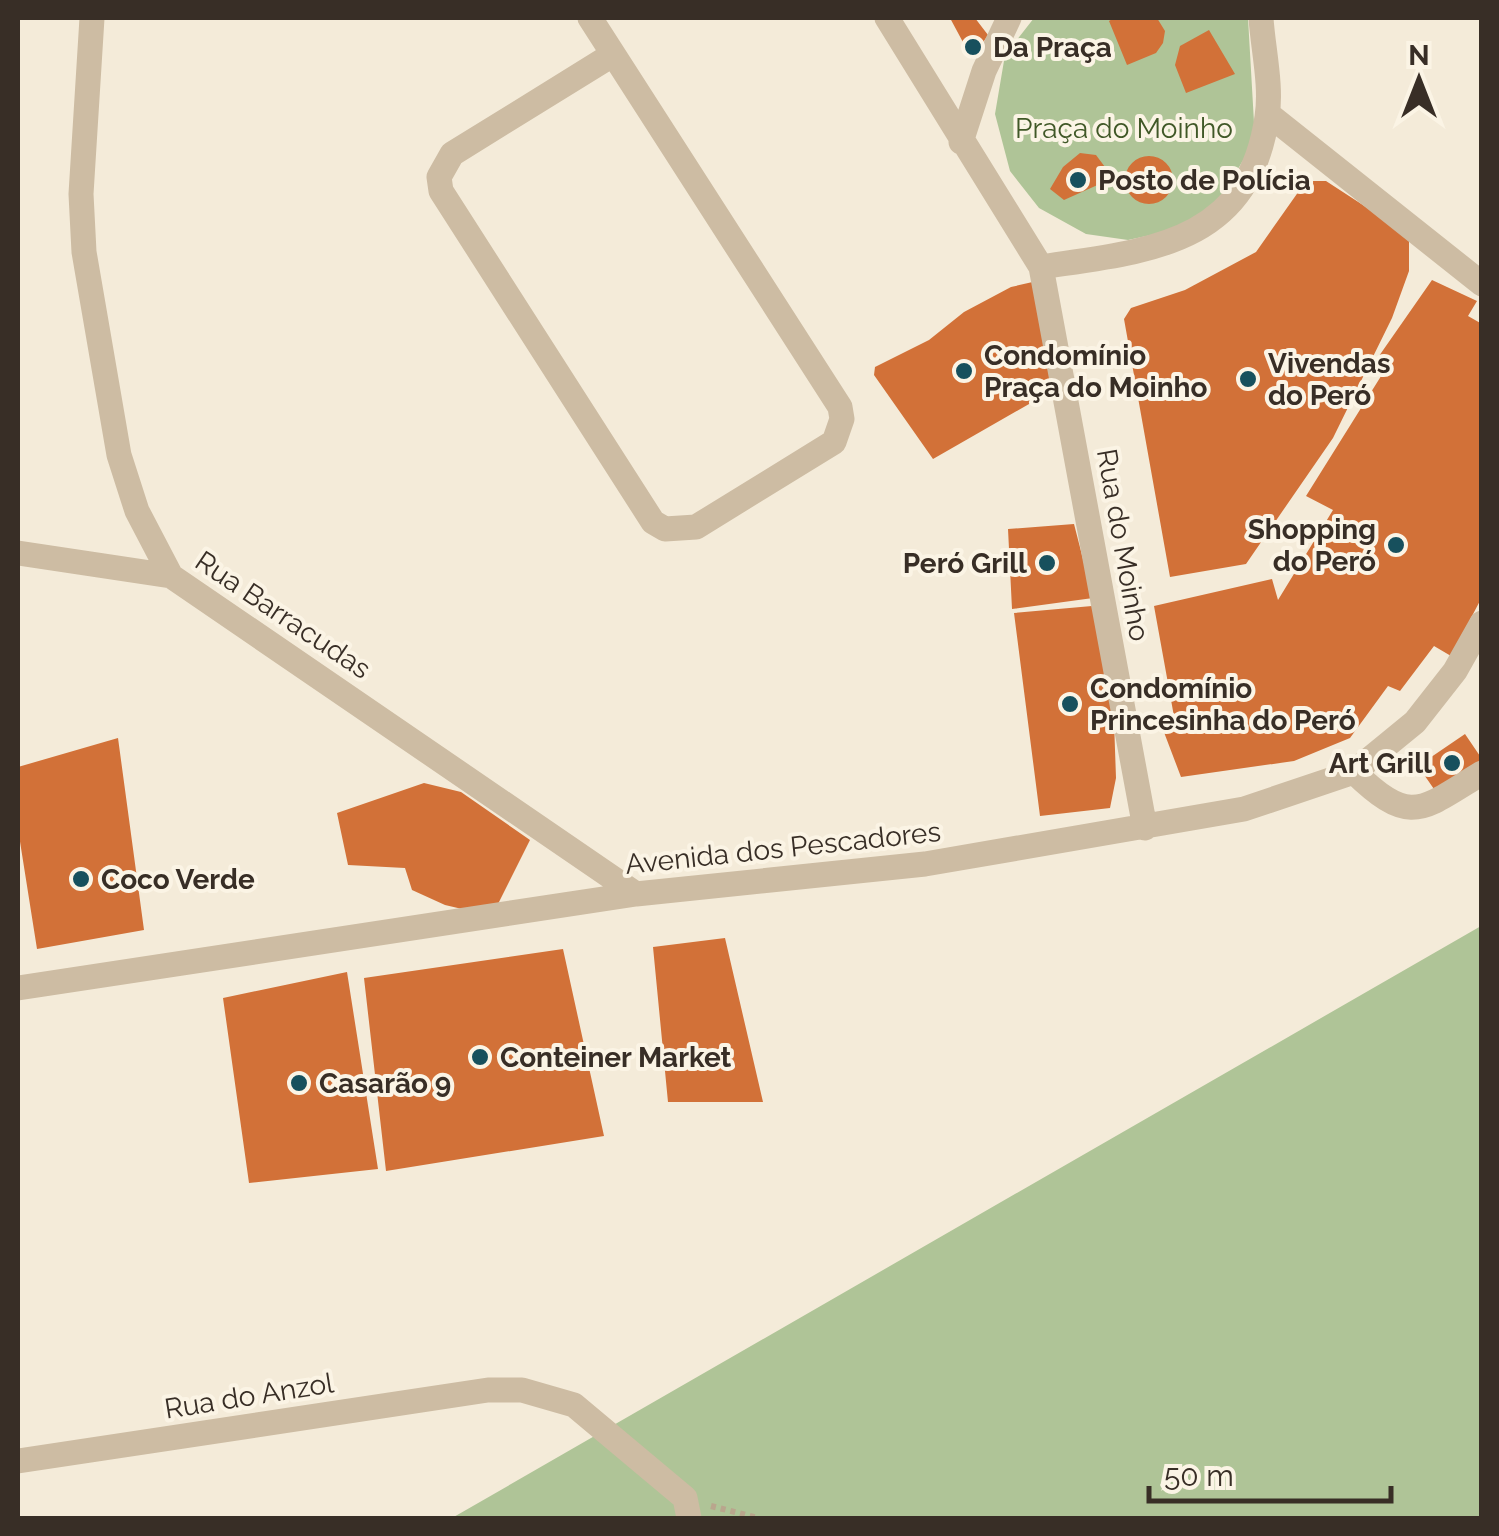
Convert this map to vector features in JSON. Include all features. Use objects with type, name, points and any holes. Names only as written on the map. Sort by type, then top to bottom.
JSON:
[{"type":"street","name":"Rua Barracudas","points":[[92,18],[80,194],[84,252],[119,455],[137,511],[171,576],[636,894]]},
{"type":"street","points":[[590,18],[840,407],[842,419],[834,442],[696,527],[680,530],[653,522],[441,191],[439,177],[452,154],[612,54]]},
{"type":"street","name":"Rua do Moinho","points":[[887,18],[1042,267],[1145,828]]},
{"type":"street","points":[[962,142],[984,71],[1009,18]]},
{"type":"street","points":[[1042,267],[1178,242],[1241,190],[1258,155],[1268,114],[1261,18]]},
{"type":"street","points":[[1268,114],[1482,284]]},
{"type":"street","points":[[18,553],[171,576]]},
{"type":"street","name":"Avenida dos Pescadores","points":[[18,988],[636,894],[925,864],[1244,809],[1354,772],[1414,722],[1455,670],[1482,623]]},
{"type":"street","points":[[1354,772],[1386,803],[1401,808],[1434,802],[1482,773]]},
{"type":"street","name":"Rua do Anzol","points":[[18,1460],[488,1390],[522,1390],[574,1404],[687,1508]]},
{"type":"path","points":[[687,1508],[758,1518]]},
{"type":"green space","name":"Praça do Moinho","points":[[1034,18],[1248,18],[1255,140],[1215,208],[1179,229],[1128,240],[1086,234],[1039,208],[1010,171],[995,114],[1005,55]]},
{"type":"green space","points":[[1481,926],[1481,1518],[452,1518]]},
{"type":"building","name":"Da Praça","points":[[950,18],[975,18],[988,35],[972,59]]},
{"type":"building","points":[[1157,18],[1165,31],[1163,43],[1156,53],[1127,65],[1109,21]]},
{"type":"building","points":[[1209,30],[1235,74],[1186,93],[1175,65],[1180,46]]},
{"type":"building","name":"Posto de Polícia","points":[[1080,153],[1096,155],[1105,167],[1102,183],[1064,200],[1050,189],[1063,167]]},
{"type":"building","points":[[1149,156],[1166,163],[1173,180],[1166,197],[1149,204],[1132,197],[1125,180],[1132,163]]},
{"type":"building","name":"Vivendas do Peró","points":[[1306,181],[1326,181],[1409,235],[1409,271],[1392,318],[1333,438],[1246,564],[1170,577],[1124,319],[1131,308],[1185,290],[1256,252]]},
{"type":"building","name":"Shopping do Peró","points":[[1432,280],[1477,301],[1468,316],[1482,324],[1482,597],[1451,656],[1434,646],[1400,691],[1388,686],[1350,738],[1294,761],[1181,777],[1162,727],[1175,722],[1154,606],[1272,579],[1278,600],[1333,510],[1306,496],[1388,365],[1379,356]]},
{"type":"building","name":"Condomínio Praça do Moinho","points":[[1037,281],[1057,388],[933,459],[874,375],[875,367],[929,340],[964,312],[1011,287]]},
{"type":"building","name":"Peró Grill","points":[[1074,524],[1093,598],[1012,609],[1008,529]]},
{"type":"building","name":"Condomínio Princesinha do Peró","points":[[1092,606],[1112,664],[1116,778],[1110,808],[1040,816],[1014,613]]},
{"type":"building","name":"Art Grill","points":[[1465,734],[1482,759],[1482,768],[1436,792],[1418,766]]},
{"type":"building","name":"Coco Verde","points":[[118,738],[144,930],[37,949],[18,829],[18,767]]},
{"type":"building","points":[[424,783],[461,792],[530,840],[492,916],[445,905],[412,890],[405,868],[348,865],[337,813]]},
{"type":"building","points":[[725,938],[763,1102],[668,1102],[653,947]]},
{"type":"building","name":"Conteiner Market","points":[[563,949],[604,1136],[386,1171],[364,978]]},
{"type":"building","name":"Casarão 9","points":[[347,972],[378,1169],[249,1183],[223,998]]},
{"type":"place","name":"Da Praça","points":[[973,47]]},
{"type":"place","name":"Posto de Polícia","points":[[1078,180]]},
{"type":"place","name":"Condomínio Praça do Moinho","points":[[964,371]]},
{"type":"place","name":"Vivendas do Peró","points":[[1248,379]]},
{"type":"place","name":"Shopping do Peró","points":[[1396,545]]},
{"type":"place","name":"Peró Grill","points":[[1047,563]]},
{"type":"place","name":"Condomínio Princesinha do Peró","points":[[1070,704]]},
{"type":"place","name":"Art Grill","points":[[1452,763]]},
{"type":"place","name":"Coco Verde","points":[[81,879]]},
{"type":"place","name":"Conteiner Market","points":[[480,1057]]},
{"type":"place","name":"Casarão 9","points":[[299,1083]]}]
